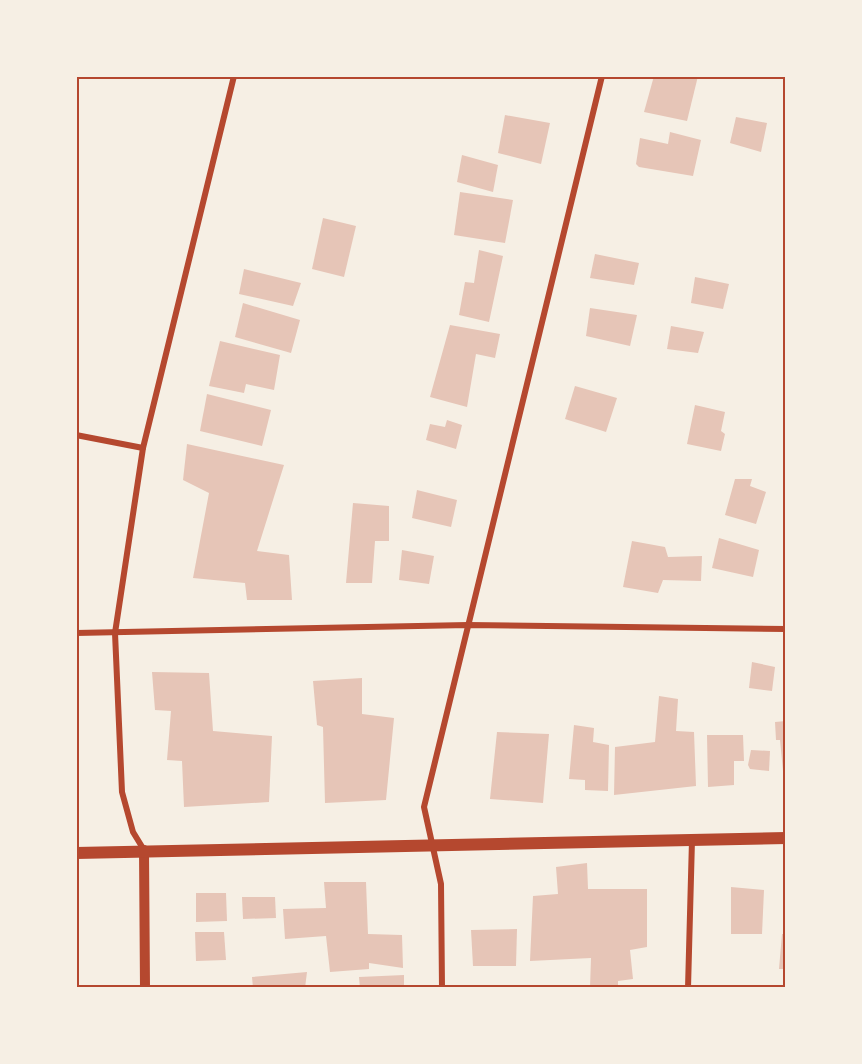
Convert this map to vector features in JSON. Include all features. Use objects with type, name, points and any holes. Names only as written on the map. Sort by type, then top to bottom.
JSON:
[{"type":"main road","points":[[76,853],[786,838]]},
{"type":"street","points":[[145,987],[144,850],[133,832],[122,792],[115,633],[143,448],[234,76]]},
{"type":"street","points":[[442,987],[441,884],[424,807],[602,76]]},
{"type":"street","points":[[76,435],[143,448]]},
{"type":"street","points":[[76,633],[468,625],[786,629]]},
{"type":"street","points":[[688,987],[692,840]]},
{"type":"building","points":[[654,76],[698,76],[687,121],[644,112]]},
{"type":"building","points":[[505,115],[550,123],[541,164],[498,153]]},
{"type":"building","points":[[736,117],[767,123],[761,152],[730,143]]},
{"type":"building","points":[[670,132],[701,140],[693,176],[639,167],[636,164],[640,138],[668,144]]},
{"type":"building","points":[[462,155],[498,165],[493,192],[457,182]]},
{"type":"building","points":[[460,192],[513,200],[505,243],[454,235]]},
{"type":"building","points":[[323,218],[356,226],[344,277],[312,269]]},
{"type":"building","points":[[479,250],[503,256],[489,322],[459,315],[465,282],[474,283]]},
{"type":"building","points":[[595,254],[639,263],[634,285],[590,278]]},
{"type":"building","points":[[244,269],[301,283],[293,306],[239,294]]},
{"type":"building","points":[[695,277],[729,284],[723,309],[691,303]]},
{"type":"building","points":[[243,303],[300,320],[291,353],[235,337]]},
{"type":"building","points":[[590,308],[637,315],[630,346],[586,336]]},
{"type":"building","points":[[450,325],[500,334],[495,358],[476,354],[467,407],[430,397]]},
{"type":"building","points":[[671,326],[704,332],[698,353],[667,349]]},
{"type":"building","points":[[220,341],[280,355],[274,390],[246,384],[244,393],[209,386]]},
{"type":"building","points":[[575,386],[617,398],[606,432],[565,419]]},
{"type":"building","points":[[207,394],[271,410],[262,446],[200,431]]},
{"type":"building","points":[[695,405],[725,412],[721,431],[725,434],[721,451],[687,444]]},
{"type":"building","points":[[447,420],[462,425],[456,449],[426,440],[430,424],[445,427]]},
{"type":"building","points":[[187,444],[284,465],[257,551],[289,555],[292,600],[247,600],[245,583],[193,578],[209,493],[183,480]]},
{"type":"building","points":[[735,479],[752,479],[750,486],[766,492],[756,524],[725,515]]},
{"type":"building","points":[[417,490],[457,500],[451,527],[412,518]]},
{"type":"building","points":[[353,503],[389,506],[389,541],[375,541],[372,583],[346,583]]},
{"type":"building","points":[[719,538],[759,550],[753,577],[712,568]]},
{"type":"building","points":[[632,541],[665,547],[668,557],[702,556],[701,581],[663,580],[658,593],[623,587]]},
{"type":"building","points":[[402,550],[434,556],[429,584],[399,580]]},
{"type":"building","points":[[752,662],[775,667],[772,691],[749,688]]},
{"type":"building","points":[[152,672],[209,673],[213,731],[272,736],[269,802],[184,807],[182,761],[167,760],[171,711],[155,710]]},
{"type":"building","points":[[362,678],[362,714],[394,718],[386,800],[325,803],[323,727],[317,725],[313,681]]},
{"type":"building","points":[[659,696],[678,699],[676,731],[694,732],[696,786],[614,795],[615,747],[655,742]]},
{"type":"building","points":[[786,721],[786,771],[783,771],[780,740],[776,740],[775,722]]},
{"type":"building","points":[[574,725],[594,728],[593,742],[609,745],[608,791],[585,790],[585,780],[569,779]]},
{"type":"building","points":[[497,732],[549,734],[543,803],[490,799]]},
{"type":"building","points":[[707,735],[743,735],[744,761],[734,761],[734,785],[708,787]]},
{"type":"building","points":[[751,750],[770,751],[769,771],[750,769],[748,765]]},
{"type":"building","points":[[587,863],[588,889],[647,889],[647,947],[630,950],[633,979],[618,981],[618,988],[590,988],[591,958],[530,961],[533,896],[558,894],[556,867]]},
{"type":"building","points":[[324,882],[366,882],[368,934],[402,935],[403,968],[369,963],[369,969],[330,972],[326,936],[285,939],[283,909],[326,908]]},
{"type":"building","points":[[731,887],[764,890],[762,934],[731,934]]},
{"type":"building","points":[[196,893],[226,893],[227,921],[196,922]]},
{"type":"building","points":[[242,897],[275,897],[276,918],[243,919]]},
{"type":"building","points":[[517,929],[516,966],[473,966],[471,930]]},
{"type":"building","points":[[195,932],[224,932],[226,960],[196,961]]},
{"type":"building","points":[[782,934],[786,934],[786,969],[779,969]]},
{"type":"building","points":[[307,972],[305,988],[253,988],[252,977]]},
{"type":"building","points":[[404,975],[404,988],[360,988],[359,977]]},
{"type":"building","points":[[484,985],[507,986],[506,988],[484,988]]}]
